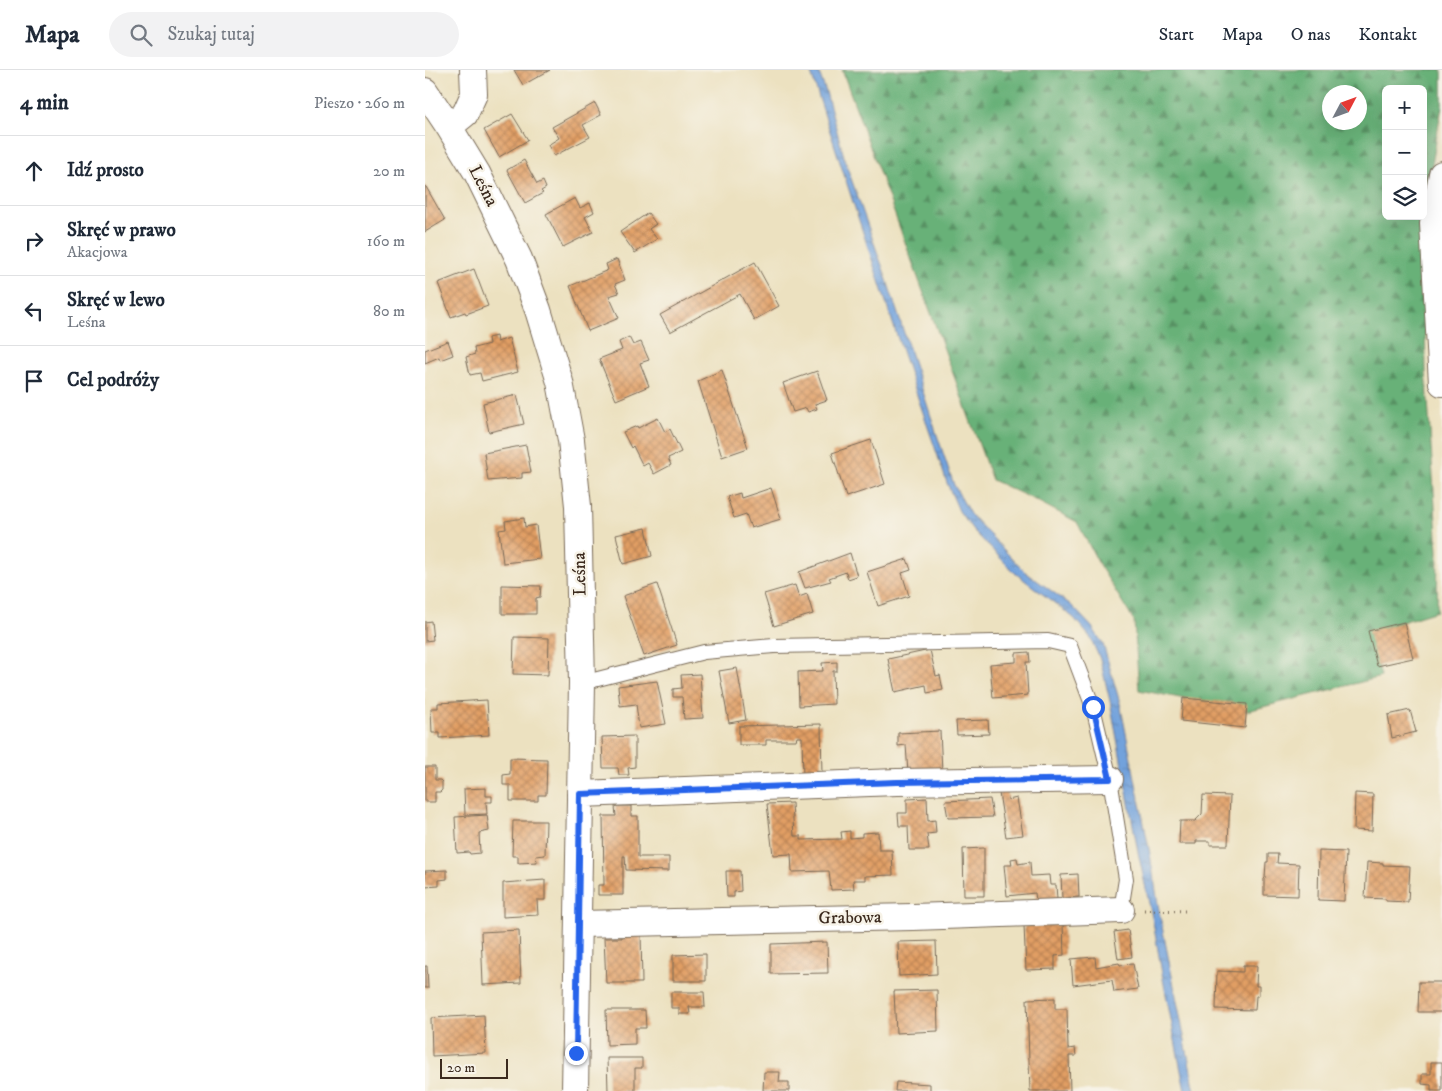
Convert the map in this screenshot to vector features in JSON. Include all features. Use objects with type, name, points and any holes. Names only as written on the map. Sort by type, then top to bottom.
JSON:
[{"type":"street","points":[[449,126],[465,114],[474,94],[473,70]]},
{"type":"street","name":"Leśna","points":[[425,91],[449,126],[477,173],[519,258],[538,310],[560,382],[571,440],[578,506],[582,683],[575,1091]]},
{"type":"street","points":[[1442,174],[1433,224],[1439,276],[1442,383]]},
{"type":"street","points":[[580,794],[897,782],[1110,779]]},
{"type":"street","name":"Grabowa","points":[[578,924],[1131,910]]},
{"type":"lane","points":[[582,683],[703,652],[773,646],[1048,641],[1071,646],[1093,707],[1110,779],[1131,910]]},
{"type":"path","points":[[1131,910],[1186,911]]},
{"type":"green space","points":[[842,70],[1442,70],[1442,105],[1427,195],[1427,85],[1382,85],[1382,220],[1423,220],[1426,371],[1438,551],[1437,611],[1370,632],[1381,677],[1247,711],[1139,690],[1134,621],[1100,566],[1077,522],[992,480]]},
{"type":"water","points":[[810,70],[818,70],[826,92],[847,167],[885,274],[954,485],[970,514],[1024,571],[1071,605],[1092,627],[1103,644],[1120,703],[1195,1091],[1185,1091],[1110,701],[1100,659],[1090,637],[1074,618],[1015,573],[973,530],[959,511],[947,483],[904,357]]},
{"type":"building","points":[[514,70],[550,70],[523,85]]},
{"type":"building","points":[[595,103],[601,115],[583,125],[590,137],[554,156],[548,145],[559,138],[552,127]]},
{"type":"building","points":[[512,114],[528,140],[499,157],[484,130]]},
{"type":"building","points":[[524,160],[537,184],[543,181],[546,188],[541,191],[543,193],[525,203],[507,170]]},
{"type":"building","points":[[425,185],[445,220],[425,232]]},
{"type":"building","points":[[575,198],[580,208],[590,203],[594,212],[585,217],[593,232],[563,247],[546,214]]},
{"type":"building","points":[[648,213],[656,224],[649,229],[657,239],[635,253],[620,232]]},
{"type":"building","points":[[617,259],[625,280],[615,284],[619,293],[609,296],[619,318],[588,331],[570,286],[608,270],[606,264]]},
{"type":"building","points":[[755,262],[779,306],[754,320],[740,294],[670,332],[660,315]]},
{"type":"building","points":[[474,269],[488,306],[451,317],[438,283]]},
{"type":"building","points":[[496,336],[497,342],[509,338],[518,372],[482,381],[480,373],[470,375],[466,357],[475,354],[474,348],[489,344],[488,338]]},
{"type":"building","points":[[629,337],[633,345],[641,342],[649,360],[640,363],[649,386],[616,400],[599,359],[622,350],[619,342]]},
{"type":"building","points":[[448,341],[453,355],[440,360],[439,357],[425,363],[425,350]]},
{"type":"building","points":[[722,370],[748,448],[722,457],[698,381]]},
{"type":"building","points":[[817,371],[827,400],[815,404],[817,409],[808,412],[806,408],[793,412],[783,383]]},
{"type":"building","points":[[517,395],[524,424],[489,432],[483,403]]},
{"type":"building","points":[[658,418],[665,432],[670,429],[681,452],[668,458],[671,465],[654,474],[648,463],[643,466],[633,446],[631,448],[623,432],[637,426],[638,428]]},
{"type":"building","points":[[871,440],[885,484],[846,497],[832,453]]},
{"type":"building","points":[[526,445],[531,472],[522,473],[522,478],[488,481],[484,453]]},
{"type":"building","points":[[771,488],[781,519],[751,528],[746,514],[734,518],[727,497],[740,493],[741,498]]},
{"type":"building","points":[[524,518],[525,527],[536,525],[540,559],[503,563],[499,530],[506,529],[505,521]]},
{"type":"building","points":[[646,528],[652,556],[623,564],[616,535]]},
{"type":"building","points":[[850,553],[857,576],[848,579],[846,572],[829,578],[831,581],[805,588],[799,572]]},
{"type":"building","points":[[907,559],[911,570],[902,573],[909,596],[878,606],[867,572]]},
{"type":"building","points":[[657,584],[677,645],[644,656],[623,596]]},
{"type":"building","points":[[502,585],[541,586],[540,597],[536,598],[536,614],[502,614]]},
{"type":"building","points":[[795,585],[799,597],[807,594],[813,614],[774,626],[764,594]]},
{"type":"building","points":[[431,621],[433,640],[425,641],[425,622]]},
{"type":"building","points":[[1404,622],[1413,658],[1377,666],[1368,631]]},
{"type":"building","points":[[514,637],[549,638],[548,675],[513,674]]},
{"type":"building","points":[[930,650],[936,676],[940,675],[943,690],[927,693],[926,685],[895,692],[888,659]]},
{"type":"building","points":[[1029,652],[1030,662],[1026,662],[1028,695],[993,698],[990,664],[1016,662],[1016,653]]},
{"type":"building","points":[[837,662],[837,671],[833,671],[834,704],[799,706],[798,672],[823,671],[822,663]]},
{"type":"building","points":[[737,668],[746,720],[729,723],[719,671]]},
{"type":"building","points":[[700,674],[703,718],[684,719],[682,697],[673,697],[673,689],[682,688],[681,675]]},
{"type":"building","points":[[657,681],[666,724],[639,728],[636,704],[620,706],[618,686]]},
{"type":"building","points":[[1183,698],[1247,704],[1245,728],[1181,721]]},
{"type":"building","points":[[487,700],[489,735],[440,738],[440,733],[432,733],[431,708],[438,708],[438,703]]},
{"type":"building","points":[[1410,710],[1416,732],[1392,738],[1388,715]]},
{"type":"building","points":[[988,720],[989,734],[957,735],[956,721]]},
{"type":"building","points":[[821,724],[822,776],[803,777],[802,737],[797,737],[796,740],[766,740],[766,745],[739,745],[739,726]]},
{"type":"building","points":[[940,731],[942,771],[908,773],[906,745],[898,746],[898,733]]},
{"type":"building","points":[[635,736],[635,767],[628,768],[629,775],[619,775],[618,768],[603,768],[602,737]]},
{"type":"building","points":[[510,758],[547,759],[546,795],[538,795],[538,801],[510,801],[510,785],[503,785],[503,775],[510,774]]},
{"type":"building","points":[[425,767],[435,767],[435,780],[442,782],[442,790],[435,792],[435,802],[425,802]]},
{"type":"building","points":[[486,788],[486,796],[492,796],[492,802],[486,802],[487,814],[465,815],[464,789]]},
{"type":"building","points":[[1007,792],[1008,800],[1017,798],[1023,835],[1006,837],[999,793]]},
{"type":"building","points":[[1355,793],[1373,794],[1372,831],[1354,830]]},
{"type":"building","points":[[1203,795],[1230,796],[1228,845],[1210,845],[1210,841],[1196,841],[1196,844],[1179,844],[1180,821],[1195,821],[1202,814]]},
{"type":"building","points":[[927,798],[928,821],[935,820],[936,833],[927,834],[929,850],[909,850],[908,826],[899,826],[898,813],[907,813],[907,799]]},
{"type":"building","points":[[990,799],[993,817],[948,818],[945,801]]},
{"type":"building","points":[[792,803],[794,836],[801,836],[801,840],[842,839],[841,832],[850,831],[850,838],[862,837],[862,833],[878,832],[879,850],[892,850],[893,875],[865,876],[865,880],[853,880],[854,889],[831,890],[829,871],[792,872],[791,854],[773,855],[767,804]]},
{"type":"building","points":[[615,806],[631,806],[631,816],[638,816],[638,857],[669,857],[669,871],[626,870],[625,856],[623,856],[623,895],[598,895],[598,885],[604,885],[603,816],[616,816]]},
{"type":"building","points":[[487,815],[489,831],[479,833],[480,853],[457,853],[455,817]]},
{"type":"building","points":[[513,821],[546,821],[545,855],[536,856],[537,862],[518,863],[518,856],[512,856]]},
{"type":"building","points":[[984,848],[984,896],[964,896],[963,849]]},
{"type":"building","points":[[1319,851],[1346,852],[1344,901],[1318,900]]},
{"type":"building","points":[[1268,854],[1278,854],[1277,863],[1299,864],[1298,896],[1264,895],[1264,879]]},
{"type":"building","points":[[1017,858],[1018,864],[1030,862],[1031,876],[1049,875],[1050,885],[1056,885],[1057,899],[1036,901],[1035,893],[1007,896],[1004,865],[1012,865],[1011,859]]},
{"type":"building","points":[[1367,862],[1383,863],[1383,865],[1410,866],[1408,902],[1365,898]]},
{"type":"building","points":[[447,870],[447,879],[439,880],[439,886],[425,887],[425,871]]},
{"type":"building","points":[[726,871],[740,871],[741,891],[734,892],[734,897],[727,897]]},
{"type":"building","points":[[1078,874],[1079,897],[1062,898],[1061,875]]},
{"type":"building","points":[[545,880],[545,900],[537,900],[538,915],[503,917],[503,883]]},
{"type":"building","points":[[1063,924],[1064,955],[1055,956],[1055,969],[1026,970],[1024,926]]},
{"type":"building","points":[[519,930],[521,983],[483,985],[481,932]]},
{"type":"building","points":[[1128,930],[1132,957],[1118,959],[1114,932]]},
{"type":"building","points":[[622,932],[641,932],[642,983],[606,983],[604,938],[622,938]]},
{"type":"building","points":[[936,941],[937,974],[899,976],[898,942]]},
{"type":"building","points":[[827,942],[828,973],[771,974],[771,944]]},
{"type":"building","points":[[706,954],[706,981],[673,981],[673,955]]},
{"type":"building","points":[[1095,957],[1096,967],[1119,963],[1120,965],[1133,964],[1138,989],[1114,992],[1112,980],[1073,985],[1071,959]]},
{"type":"building","points":[[425,966],[427,966],[428,988],[425,988]]},
{"type":"building","points":[[1243,966],[1257,966],[1256,986],[1259,986],[1259,996],[1256,996],[1255,1010],[1216,1009],[1217,971],[1243,972]]},
{"type":"building","points":[[1419,982],[1442,982],[1442,1012],[1418,1012]]},
{"type":"building","points":[[937,990],[938,1031],[896,1033],[894,991]]},
{"type":"building","points":[[671,992],[704,992],[705,1007],[689,1007],[690,1014],[679,1014],[679,1008],[671,1008]]},
{"type":"building","points":[[1055,998],[1055,1009],[1067,1009],[1068,1049],[1075,1048],[1076,1056],[1069,1056],[1070,1091],[1030,1091],[1027,999]]},
{"type":"building","points":[[606,1010],[645,1010],[646,1028],[635,1028],[635,1044],[607,1045]]},
{"type":"building","points":[[484,1015],[486,1053],[432,1056],[431,1018]]},
{"type":"building","points":[[607,1058],[642,1058],[642,1068],[635,1068],[635,1091],[608,1091]]},
{"type":"building","points":[[1431,1062],[1442,1062],[1442,1091],[1431,1091],[1431,1085],[1422,1084],[1422,1074],[1431,1074]]},
{"type":"building","points":[[764,1072],[780,1072],[779,1082],[789,1082],[789,1091],[763,1091]]},
{"type":"building","points":[[896,1082],[930,1084],[930,1091],[895,1091]]},
{"type":"route","points":[[576,1053],[580,794],[897,782],[1110,779],[1093,707]]}]
